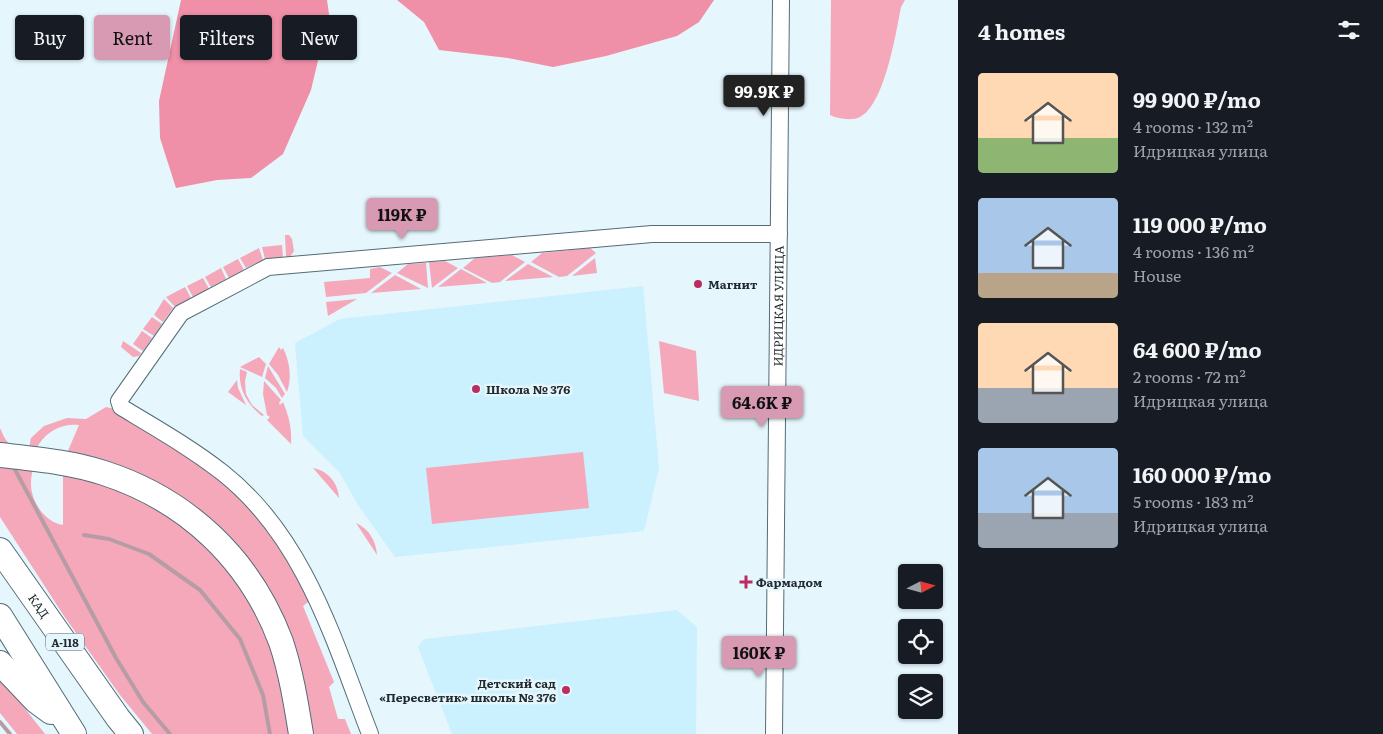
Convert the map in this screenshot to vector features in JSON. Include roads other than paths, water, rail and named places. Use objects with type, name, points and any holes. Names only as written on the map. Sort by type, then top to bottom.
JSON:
[{"type":"highway","points":[[0,455],[64,462],[105,473],[136,485],[188,515],[216,540],[238,564],[257,592],[281,643],[294,688],[301,734]]},
{"type":"highway","name":"КАД","points":[[0,550],[131,734]]},
{"type":"highway","points":[[0,616],[70,728]]},
{"type":"highway","points":[[0,663],[36,701],[70,728]]},
{"type":"street","name":"ИДРИЦКАЯ УЛИЦА","points":[[774,734],[781,0]]},
{"type":"street","points":[[370,734],[319,601],[302,568],[278,532],[246,494],[224,474],[193,452],[121,407],[119,401],[181,313],[268,267],[652,234],[779,234]]},
{"type":"waterway","points":[[12,464],[116,658],[143,702],[170,734]]},
{"type":"waterway","points":[[84,535],[109,539],[149,554],[200,590],[240,639],[263,695],[270,734]]},
{"type":"waterway","points":[[0,722],[10,734]]},
{"type":"place","name":"Магнит","points":[[698,284]]},
{"type":"place","name":"Школа № 376","points":[[476,389]]},
{"type":"place","name":"Фармадом","points":[[746,582]]},
{"type":"place","name":"Детский сад «Пересветик» школы № 376","points":[[566,690]]}]
